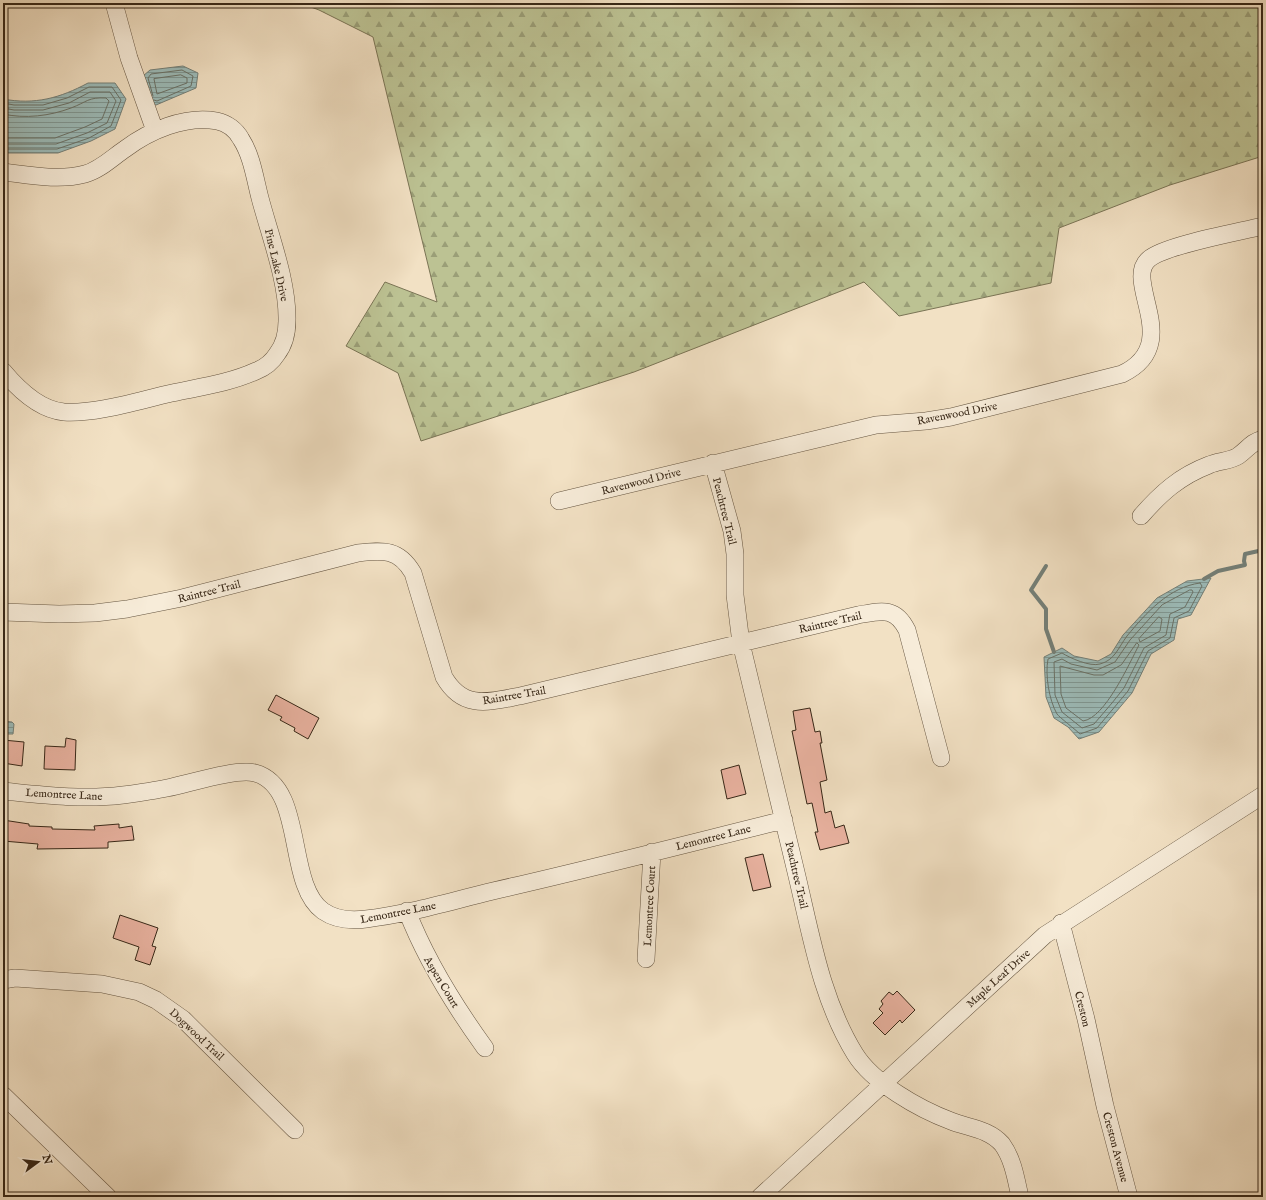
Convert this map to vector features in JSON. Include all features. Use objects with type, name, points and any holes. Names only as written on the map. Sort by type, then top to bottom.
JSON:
[{"type":"street","points":[[114,3],[129,58],[155,131]]},
{"type":"street","name":"Pine Lake Drive","points":[[3,172],[47,176],[86,174],[99,167],[131,144],[155,131],[184,122],[215,120],[231,127],[245,145],[279,269],[286,304],[287,322],[285,336],[276,356],[259,370],[245,376],[125,404],[84,411],[64,412],[42,404],[25,393],[3,372]]},
{"type":"street","name":"Ravenwood Drive","points":[[559,501],[876,425],[926,421],[951,416],[1122,374],[1136,366],[1144,356],[1151,337],[1151,322],[1142,272],[1145,263],[1159,253],[1263,226]]},
{"type":"street","points":[[1141,516],[1162,493],[1180,478],[1206,466],[1238,456],[1253,442],[1263,439]]},
{"type":"street","name":"Peachtree Trail","points":[[713,463],[732,532],[735,554],[735,595],[740,643],[829,1002],[839,1026],[856,1056],[865,1067],[883,1082],[910,1101],[933,1113],[981,1130],[999,1141],[1010,1159],[1020,1197]]},
{"type":"street","name":"Raintree Trail","points":[[3,612],[59,614],[95,613],[127,609],[182,598],[358,553],[376,551],[394,554],[407,563],[419,589],[444,676],[450,687],[466,699],[491,701],[520,696],[858,614],[878,611],[897,615],[907,630],[941,758]]},
{"type":"street","name":"Lemontree Lane","points":[[3,791],[96,798],[165,789],[235,773],[255,773],[267,779],[281,796],[287,811],[306,887],[312,901],[332,916],[348,920],[366,919],[406,912],[784,820]]},
{"type":"street","name":"Maple Leaf Drive","points":[[760,1197],[1044,935],[1263,795]]},
{"type":"street","name":"Lemontree Court","points":[[646,959],[652,852]]},
{"type":"street","name":"Aspen Court","points":[[406,912],[419,942],[430,962],[485,1048]]},
{"type":"street","name":"Creston","points":[[1061,923],[1086,1019],[1103,1097]]},
{"type":"street","name":"Dogwood Trail","points":[[3,980],[15,978],[102,984],[139,992],[156,1000],[183,1019],[295,1130]]},
{"type":"street","points":[[3,1095],[108,1197]]},
{"type":"street","name":"Creston Avenue","points":[[1103,1097],[1129,1197]]},
{"type":"green space","points":[[300,3],[1263,3],[1263,156],[1170,185],[1059,228],[1051,283],[899,316],[864,282],[634,372],[421,441],[398,373],[346,346],[385,282],[437,302],[373,37],[319,10]]},
{"type":"water","points":[[183,66],[198,73],[196,88],[156,105],[150,103],[143,76],[150,70]]},
{"type":"water","points":[[88,83],[115,83],[126,99],[115,129],[91,141],[58,153],[3,153],[3,99],[15,101],[37,101],[67,93]]},
{"type":"water","points":[[1211,578],[1191,615],[1178,619],[1174,640],[1151,654],[1132,693],[1099,732],[1079,739],[1068,727],[1054,718],[1046,697],[1044,657],[1062,648],[1074,656],[1098,661],[1111,654],[1123,635],[1157,598],[1187,581]]},
{"type":"water","points":[[3,721],[12,722],[14,724],[13,734],[7,734],[3,731]]},
{"type":"building","points":[[276,695],[319,718],[308,739],[294,731],[295,728],[280,720],[282,717],[268,710]]},
{"type":"building","points":[[810,708],[815,732],[820,731],[822,743],[820,743],[827,780],[820,782],[825,813],[831,811],[835,828],[844,825],[849,843],[820,850],[815,832],[818,832],[812,803],[807,804],[792,731],[796,730],[793,711]]},
{"type":"building","points":[[66,738],[76,740],[75,770],[44,769],[45,746],[65,747]]},
{"type":"building","points":[[3,740],[24,742],[22,766],[3,763]]},
{"type":"building","points":[[739,765],[746,794],[727,799],[721,770]]},
{"type":"building","points":[[3,820],[29,824],[29,826],[52,827],[52,829],[95,830],[94,826],[119,824],[119,828],[132,826],[134,840],[108,842],[108,848],[37,849],[38,844],[3,841]]},
{"type":"building","points":[[763,854],[771,887],[753,891],[745,858]]},
{"type":"building","points":[[120,915],[158,928],[152,946],[156,947],[150,965],[135,960],[139,947],[113,938]]},
{"type":"building","points":[[897,991],[915,1010],[902,1023],[900,1020],[885,1035],[873,1023],[883,1013],[879,1009],[883,1004],[881,1001],[889,992],[893,995]]},
{"type":"waterway","points":[[1204,579],[1218,571],[1245,565],[1245,554],[1263,550]]},
{"type":"waterway","points":[[1046,566],[1031,590],[1046,609],[1046,629],[1054,652]]}]
